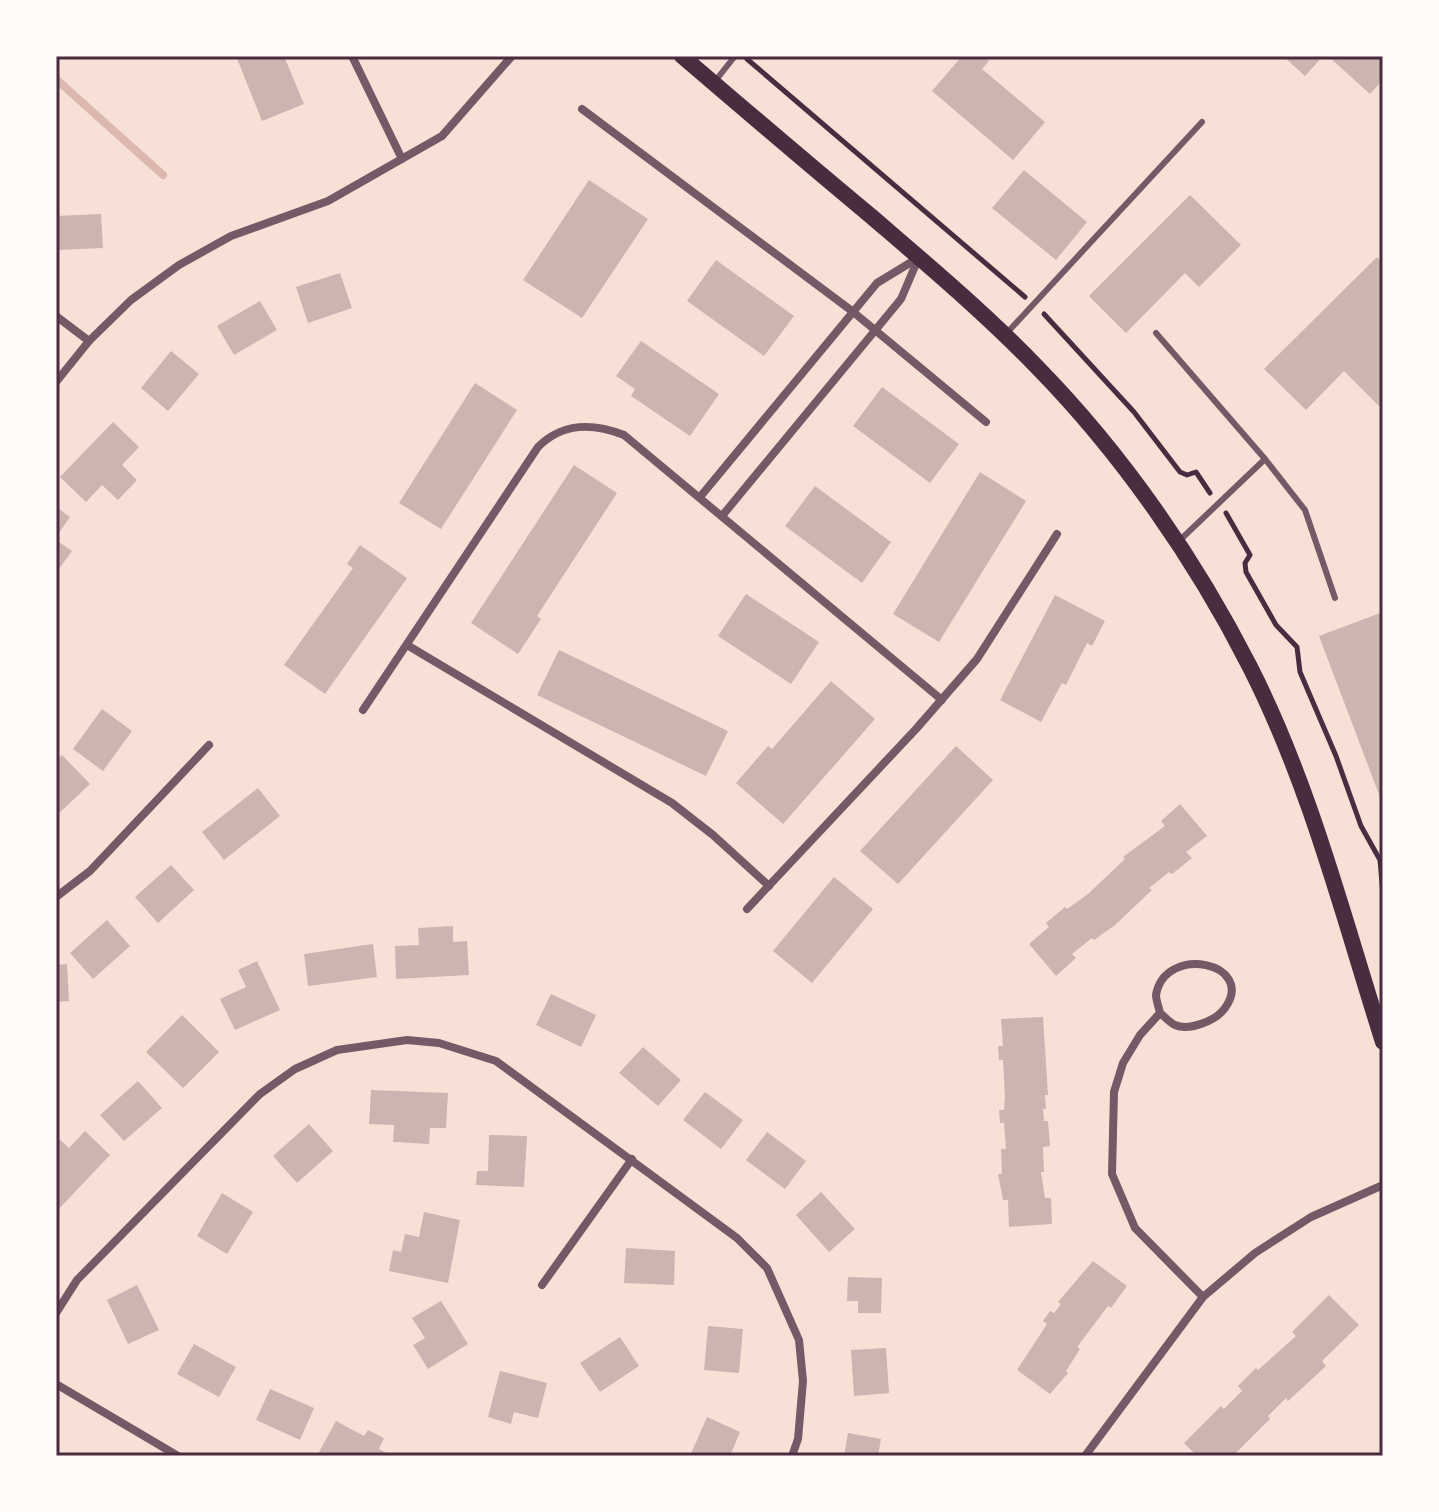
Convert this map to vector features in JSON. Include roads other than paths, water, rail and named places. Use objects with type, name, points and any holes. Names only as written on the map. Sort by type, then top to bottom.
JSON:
[{"type":"main road","points":[[682,56],[919,257],[1005,335],[1058,389],[1114,455],[1177,544],[1222,617],[1271,710],[1310,810],[1383,1042]]},
{"type":"street","points":[[352,56],[402,159]]},
{"type":"street","points":[[56,382],[89,341],[131,300],[179,265],[231,236],[328,201],[442,136],[512,56]]},
{"type":"street","points":[[582,109],[852,311],[986,422]]},
{"type":"street","points":[[700,497],[877,283],[919,257]]},
{"type":"street","points":[[722,516],[901,299],[919,257]]},
{"type":"street","points":[[56,316],[89,341]]},
{"type":"street","points":[[363,710],[538,447],[549,436],[566,428],[586,426],[606,428],[624,435],[942,700]]},
{"type":"street","points":[[747,909],[977,659],[1057,534]]},
{"type":"street","points":[[407,645],[672,803],[769,886]]},
{"type":"street","points":[[56,897],[90,871],[209,745]]},
{"type":"street","points":[[1184,965],[1210,965],[1228,979],[1231,993],[1225,1009],[1212,1019],[1191,1026],[1175,1025],[1160,1013],[1156,996],[1166,977],[1184,965]]},
{"type":"street","points":[[1160,1013],[1140,1035],[1123,1063],[1114,1092],[1112,1174],[1135,1228],[1203,1297]]},
{"type":"street","points":[[56,1313],[77,1280],[260,1094],[295,1069],[337,1050],[407,1040],[439,1043],[496,1061],[737,1238],[767,1268],[799,1340],[803,1381],[798,1439],[792,1456]]},
{"type":"street","points":[[542,1285],[632,1159]]},
{"type":"street","points":[[1085,1456],[1203,1297],[1255,1253],[1311,1217],[1383,1185]]},
{"type":"street","points":[[56,1384],[178,1456]]},
{"type":"lane","points":[[713,83],[735,56]]},
{"type":"lane","points":[[1005,335],[1202,122]]},
{"type":"lane","points":[[1156,333],[1305,510],[1335,598]]},
{"type":"lane","points":[[1177,544],[1265,459]]},
{"type":"waterway","points":[[56,79],[163,175]]}]
